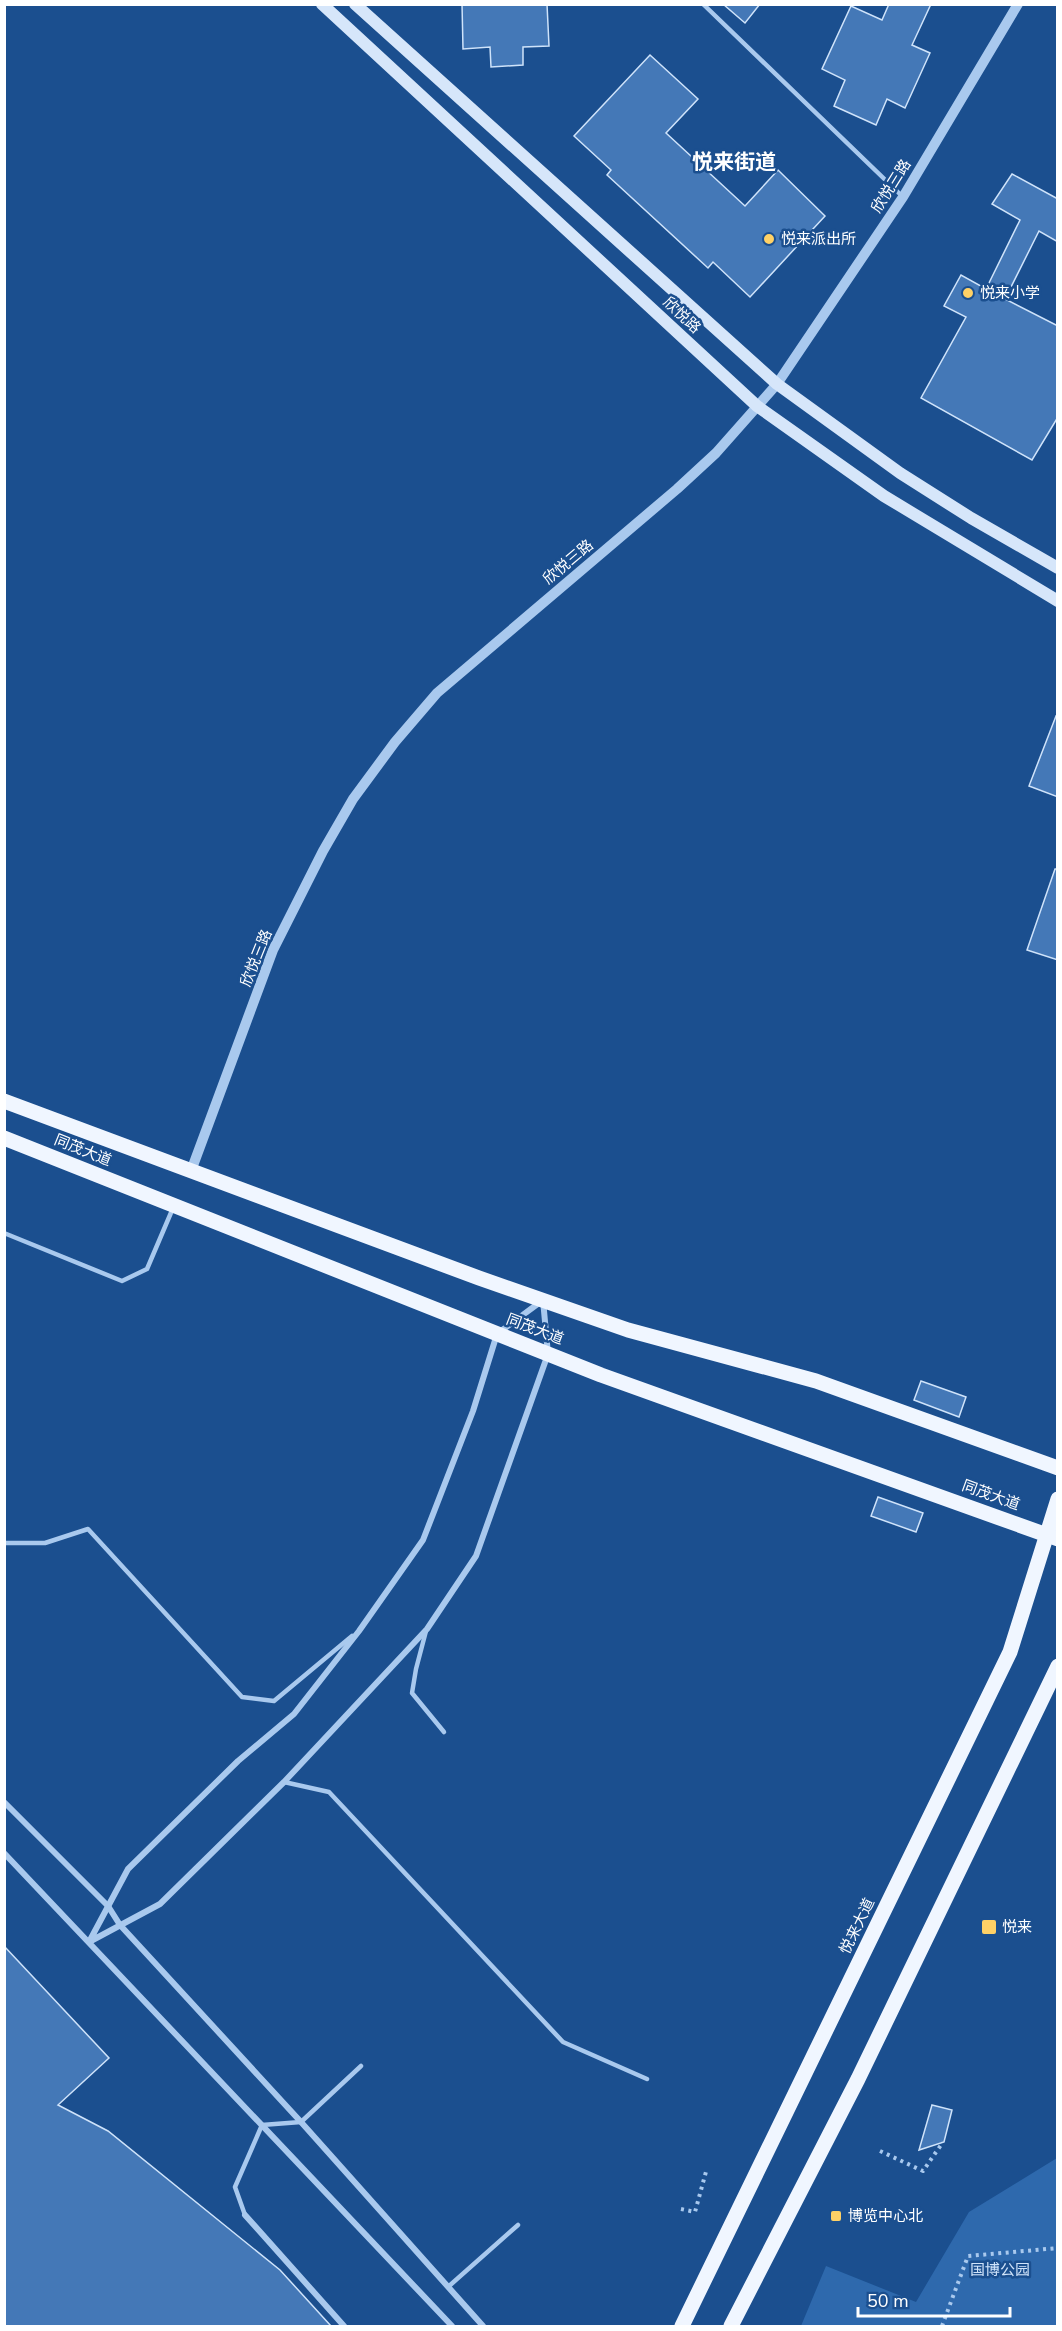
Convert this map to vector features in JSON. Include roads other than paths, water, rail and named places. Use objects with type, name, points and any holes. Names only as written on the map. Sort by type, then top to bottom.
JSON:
[{"type":"main road","name":"欣悦路","points":[[321,4],[757,406],[884,496],[1058,601]]},
{"type":"main road","name":"欣悦路","points":[[355,4],[777,384],[900,473],[971,518],[1058,568]]},
{"type":"main road","name":"同茂大道","points":[[4,1101],[627,1330],[816,1381],[1058,1468]]},
{"type":"main road","name":"同茂大道","points":[[4,1137],[601,1375],[1052,1537]]},
{"type":"main road","name":"悦来大道","points":[[682,2326],[1010,1652],[1052,1537],[1058,1498]]},
{"type":"main road","points":[[731,2326],[858,2079],[1058,1666]]},
{"type":"street","name":"欣悦三路","points":[[191,1171],[273,950],[323,851],[353,800],[388,752],[437,693],[677,489],[716,453],[777,384],[903,197],[1018,4]]},
{"type":"street","points":[[89,1942],[128,1869],[238,1761],[294,1714],[359,1631],[423,1540],[472,1411],[497,1334],[543,1300]]},
{"type":"street","points":[[89,1942],[160,1904],[285,1782],[427,1629],[476,1556],[548,1354],[543,1300]]},
{"type":"street","points":[[4,1802],[108,1906],[120,1925],[301,2122],[483,2326]]},
{"type":"street","points":[[4,1853],[450,2326]]},
{"type":"street","points":[[245,2215],[344,2326]]},
{"type":"lane","points":[[703,4],[903,197]]},
{"type":"lane","points":[[4,1233],[122,1281],[147,1269],[174,1205]]},
{"type":"lane","points":[[4,1543],[45,1543],[88,1529],[242,1697],[274,1701],[359,1631]]},
{"type":"lane","points":[[427,1629],[416,1668],[412,1693],[444,1732]]},
{"type":"lane","points":[[285,1782],[328,1792],[563,2042],[646,2079]]},
{"type":"lane","points":[[245,2215],[235,2187],[262,2125],[301,2122],[361,2066]]},
{"type":"lane","points":[[448,2288],[518,2225]]},
{"type":"place","name":"悦来派出所","points":[[769,239]]},
{"type":"place","name":"悦来小学","points":[[968,293]]},
{"type":"place","name":"悦来","points":[[989,1927]]},
{"type":"place","name":"博览中心北","points":[[836,2216]]},
{"type":"district","name":"悦来街道","points":[[734,162]]},
{"type":"park label","name":"国博公园","points":[[1000,2270]]}]
